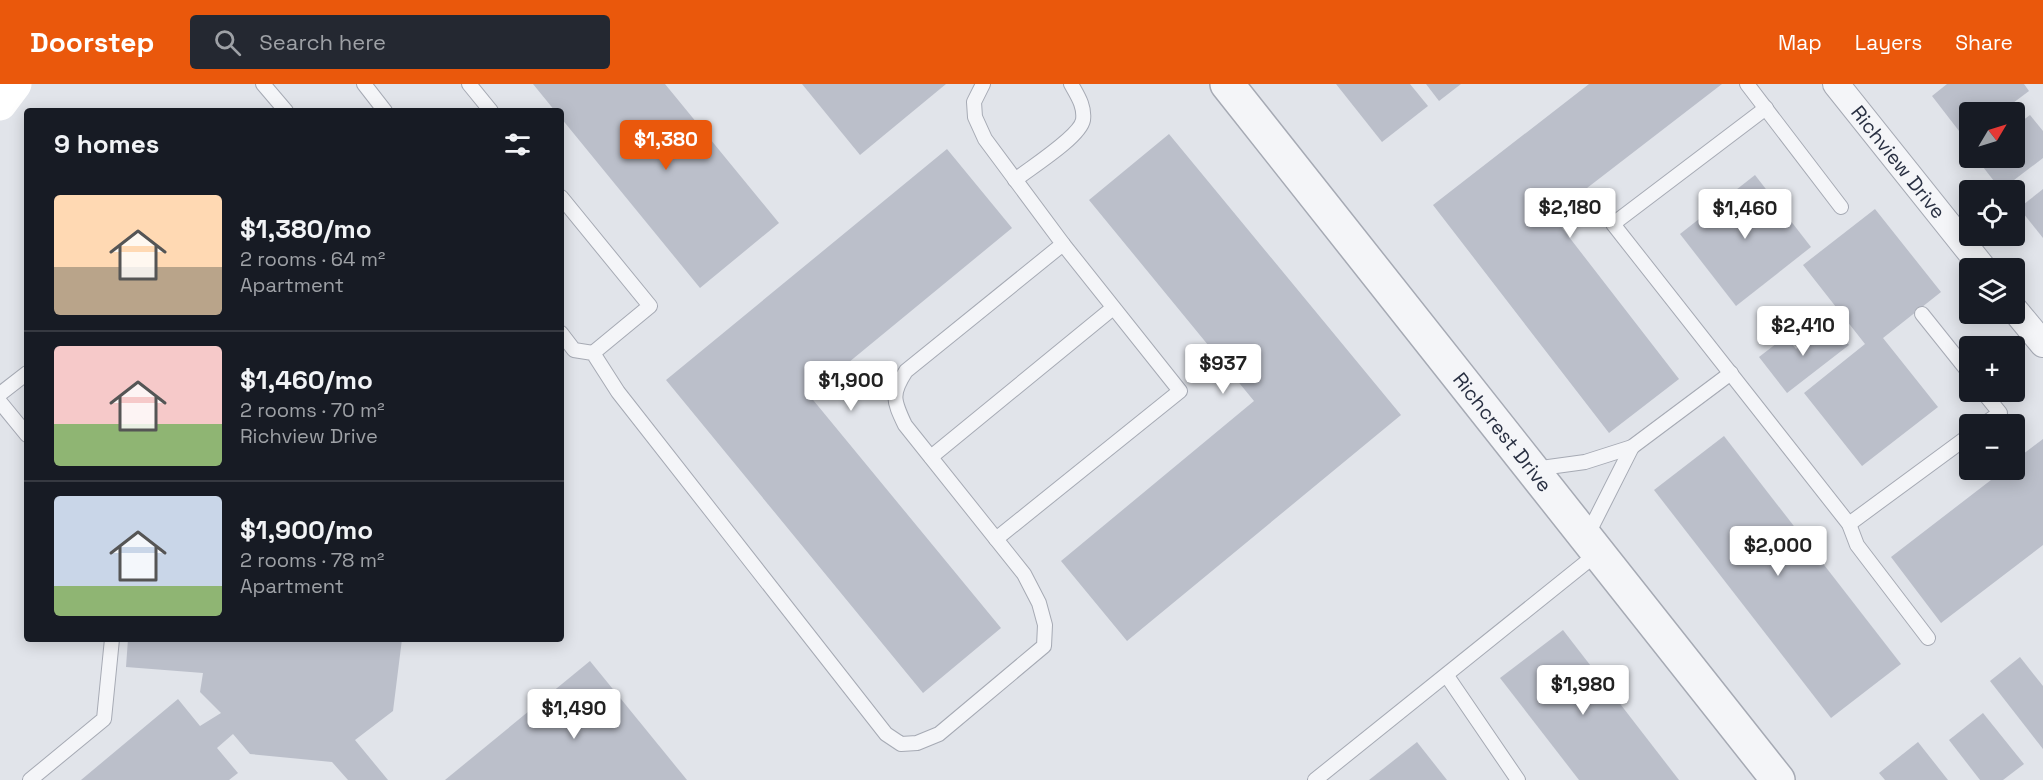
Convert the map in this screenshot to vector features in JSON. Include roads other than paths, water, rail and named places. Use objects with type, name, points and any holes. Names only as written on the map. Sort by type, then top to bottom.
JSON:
[{"type":"main road","points":[[0,104],[15,84]]},
{"type":"street","name":"Richcrest Drive","points":[[1227,84],[1778,780]]},
{"type":"street","name":"Richview Drive","points":[[1836,84],[1975,258]]},
{"type":"street","points":[[2025,323],[2043,345]]},
{"type":"lane","points":[[263,84],[283,108]]},
{"type":"lane","points":[[364,84],[383,108]]},
{"type":"lane","points":[[470,84],[489,108]]},
{"type":"lane","points":[[983,84],[974,102],[975,117],[985,139],[1063,244],[1180,391],[996,539]]},
{"type":"lane","points":[[1015,180],[1075,134],[1083,122],[1083,108],[1071,84]]},
{"type":"lane","points":[[1747,84],[1841,207]]},
{"type":"lane","points":[[1766,108],[1613,224],[1849,525],[1857,545],[1928,638]]},
{"type":"lane","points":[[564,201],[650,306],[593,353]]},
{"type":"lane","points":[[564,337],[574,350],[593,353],[618,392],[886,734],[901,744],[916,743],[939,734],[1044,646],[1046,625],[1039,603],[1024,574],[905,425],[897,407],[895,388],[906,370],[1063,244]]},
{"type":"lane","points":[[931,457],[1113,308]]},
{"type":"lane","points":[[1922,314],[1959,360]]},
{"type":"lane","points":[[1533,470],[1585,462],[1632,447],[1731,373]]},
{"type":"lane","points":[[0,394],[24,375]]},
{"type":"lane","points":[[0,402],[24,431]]},
{"type":"lane","points":[[1991,402],[1999,414]]},
{"type":"lane","points":[[1849,525],[1959,443]]},
{"type":"lane","points":[[1315,780],[1447,676],[1593,545],[1632,447]]},
{"type":"lane","points":[[30,780],[104,719],[112,642]]},
{"type":"lane","points":[[1447,676],[1518,780]]}]
